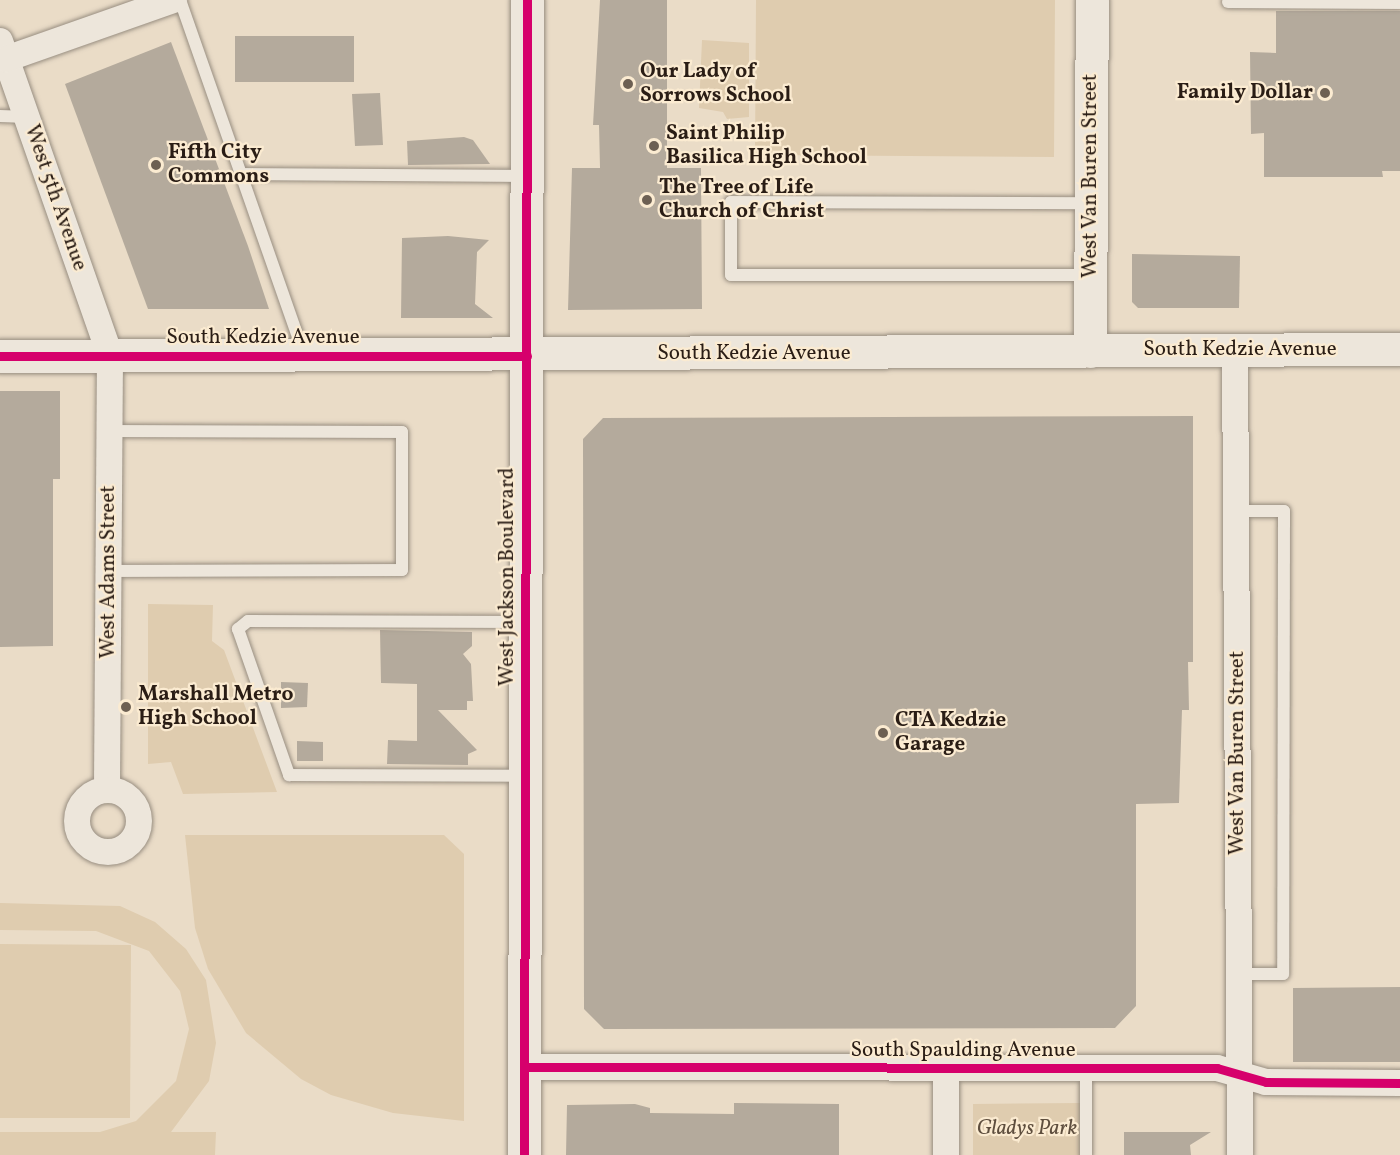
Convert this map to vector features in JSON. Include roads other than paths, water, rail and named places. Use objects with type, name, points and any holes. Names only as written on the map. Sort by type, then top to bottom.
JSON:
[{"type":"street","points":[[3,50],[174,0]]},
{"type":"street","name":"West Jackson Boulevard","points":[[524,1155],[527,0]]},
{"type":"street","name":"West Van Buren Street","points":[[1090,351],[1092,0]]},
{"type":"street","name":"West 5th Avenue","points":[[3,50],[110,355]]},
{"type":"street","name":"South Kedzie Avenue","points":[[0,356],[527,356],[1400,349]]},
{"type":"street","name":"West Van Buren Street","points":[[1235,350],[1240,1155]]},
{"type":"street","name":"West Adams Street","points":[[107,789],[110,355]]},
{"type":"street","name":"South Spaulding Avenue","points":[[524,1067],[946,1070],[1217,1068],[1266,1082],[1400,1083]]},
{"type":"street","points":[[945,1155],[946,1070]]},
{"type":"lane","points":[[180,0],[304,356]]},
{"type":"lane","points":[[1228,2],[1400,3]]},
{"type":"lane","points":[[0,116],[27,117]]},
{"type":"lane","points":[[241,174],[527,176]]},
{"type":"lane","points":[[1090,275],[731,274],[731,202],[1091,203]]},
{"type":"lane","points":[[109,571],[402,570],[402,432],[110,431]]},
{"type":"lane","points":[[1236,511],[1284,511],[1283,974],[1240,974]]},
{"type":"lane","points":[[525,776],[289,775],[238,629],[248,621],[526,622]]},
{"type":"lane","points":[[1086,1070],[1086,1155]]},
{"type":"place","name":"Our Lady of Sorrows School","points":[[628,84]]},
{"type":"place","name":"Family Dollar","points":[[1325,93]]},
{"type":"place","name":"Saint Philip Basilica High School","points":[[654,146]]},
{"type":"place","name":"Fifth City Commons","points":[[156,165]]},
{"type":"place","name":"The Tree of Life Church of Christ","points":[[647,200]]},
{"type":"place","name":"Marshall Metro High School","points":[[126,707]]},
{"type":"place","name":"CTA Kedzie Garage","points":[[883,733]]},
{"type":"park label","name":"Gladys Park","points":[[1027,1129]]}]
